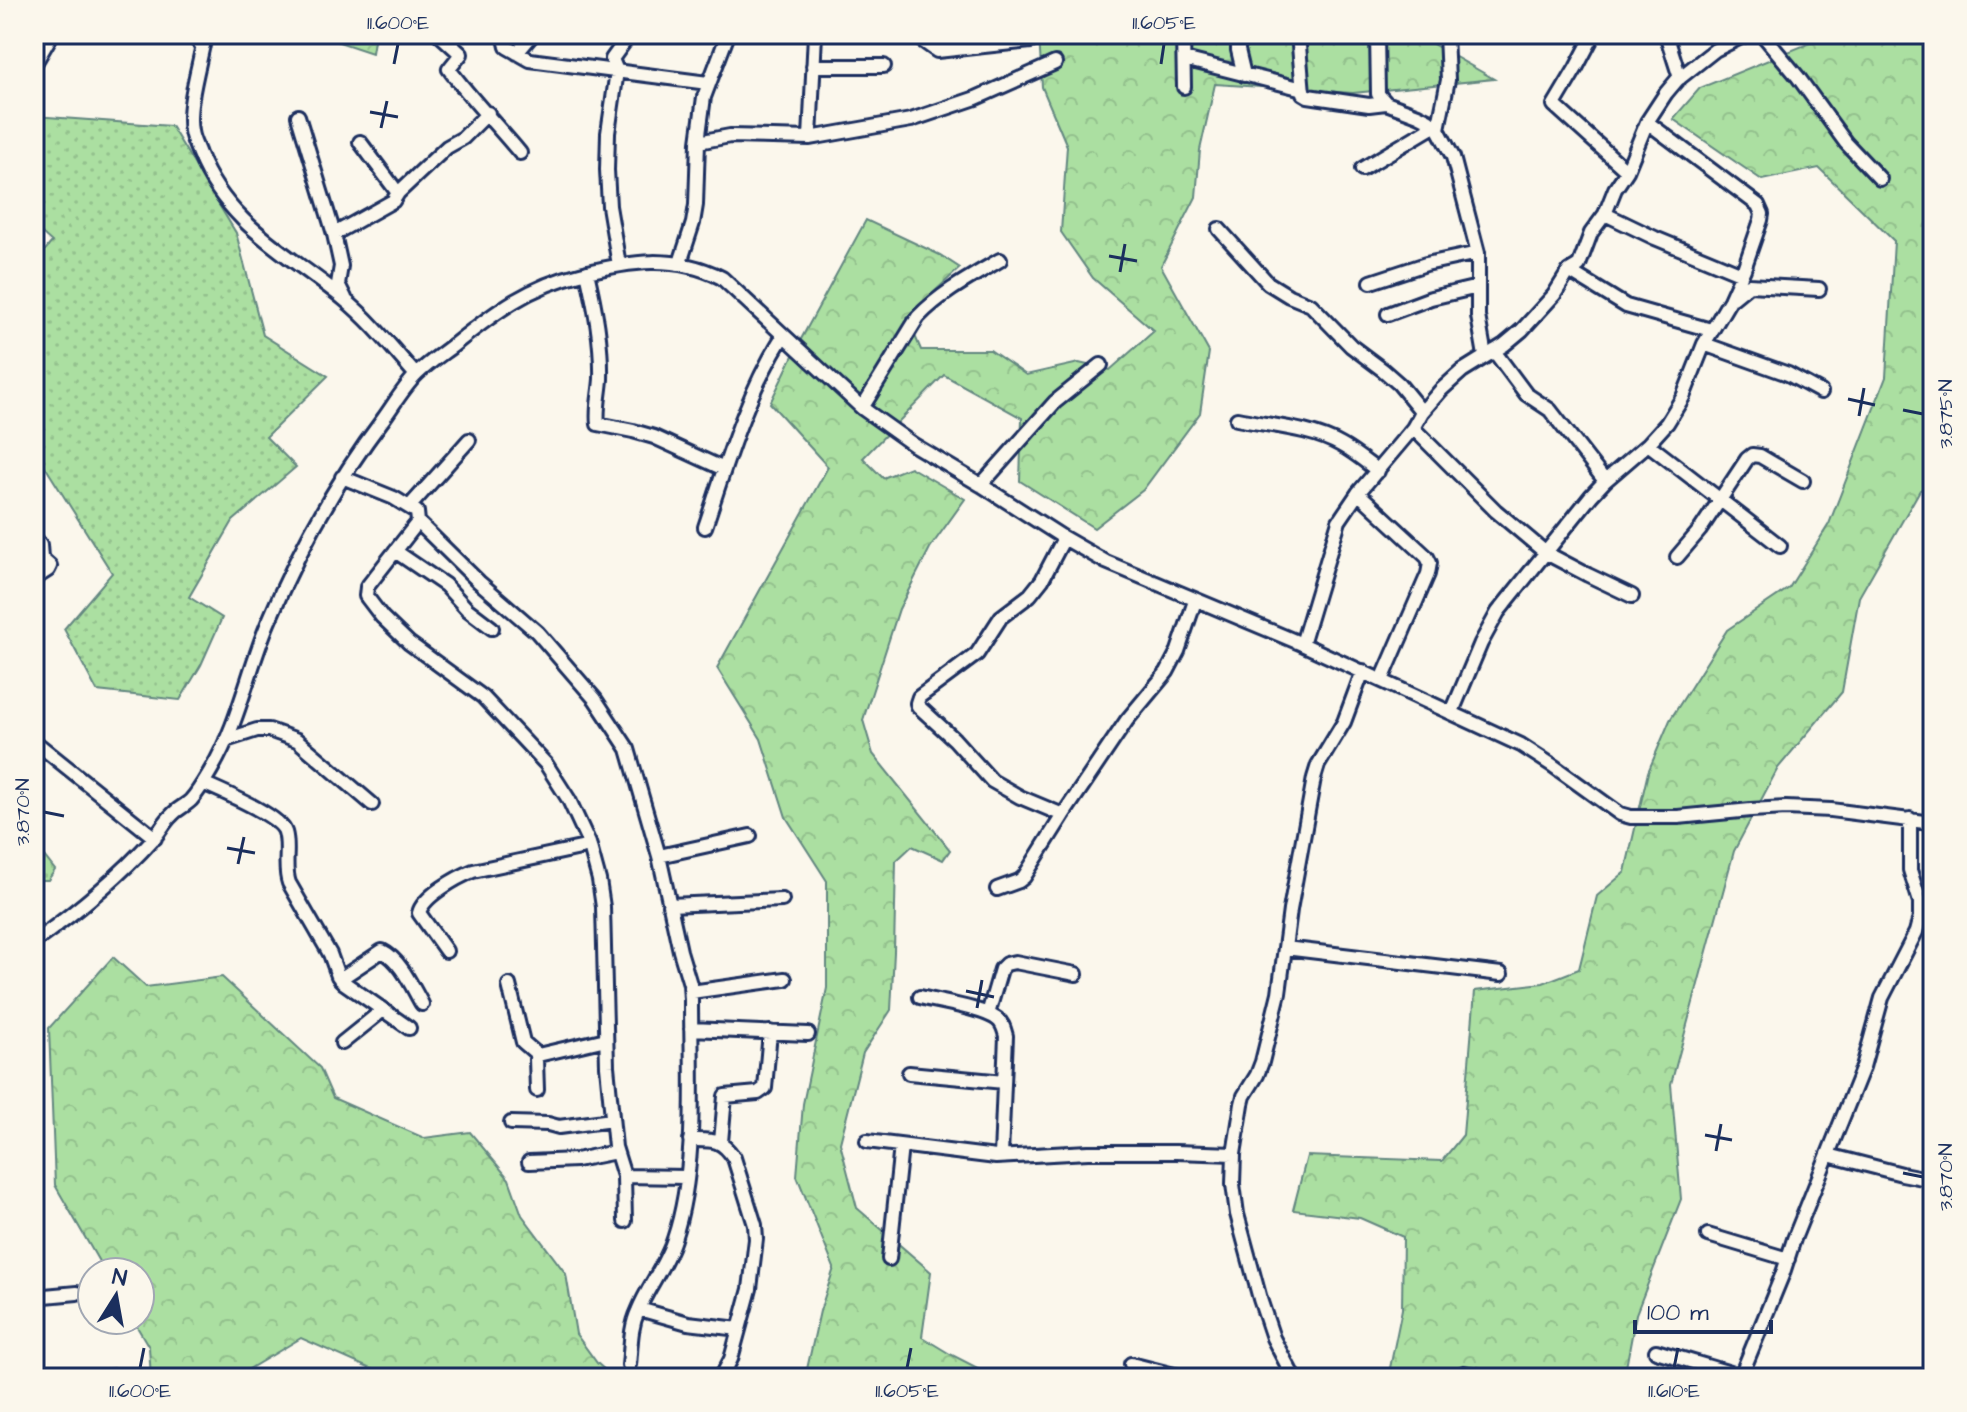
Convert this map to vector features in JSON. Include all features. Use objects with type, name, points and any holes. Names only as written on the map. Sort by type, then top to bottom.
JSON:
[{"type":"street","points":[[34,65],[52,34]]},
{"type":"street","points":[[190,34],[204,40],[190,125],[207,173],[248,226],[346,301],[374,327],[416,375]]},
{"type":"street","points":[[439,34],[461,54],[449,69],[520,153]]},
{"type":"street","points":[[504,34],[505,45],[522,57],[535,61],[708,83]]},
{"type":"street","points":[[517,53],[533,34]]},
{"type":"street","points":[[619,265],[609,206],[608,133],[617,71],[612,59],[630,34]]},
{"type":"street","points":[[680,263],[696,205],[698,142],[708,83],[728,34]]},
{"type":"street","points":[[810,138],[815,34]]},
{"type":"street","points":[[913,34],[937,51],[1031,41]]},
{"type":"street","points":[[966,34],[972,47]]},
{"type":"street","points":[[1183,34],[1184,87]]},
{"type":"street","points":[[1238,34],[1244,75]]},
{"type":"street","points":[[1298,34],[1303,93],[1369,105],[1386,103],[1418,115],[1436,128],[1453,157],[1478,253],[1478,316],[1490,354],[1526,394],[1550,410],[1605,481]]},
{"type":"street","points":[[1377,34],[1377,88],[1386,103]]},
{"type":"street","points":[[1362,169],[1436,128],[1448,80],[1446,34]]},
{"type":"street","points":[[1594,34],[1554,105],[1627,171]]},
{"type":"street","points":[[1666,34],[1680,78]]},
{"type":"street","points":[[1762,34],[1846,143],[1880,179]]},
{"type":"street","points":[[1302,644],[1339,521],[1358,493],[1441,390],[1462,371],[1522,330],[1554,295],[1569,271],[1579,265],[1591,233],[1605,214],[1615,189],[1627,171],[1647,122],[1666,93],[1715,50],[1741,35]]},
{"type":"street","points":[[1184,59],[1303,89]]},
{"type":"street","points":[[698,142],[730,136],[810,138],[911,120],[976,98],[1055,63]]},
{"type":"street","points":[[813,66],[884,66]]},
{"type":"street","points":[[334,234],[393,201],[447,147],[463,138],[488,113]]},
{"type":"street","points":[[298,116],[334,234],[341,266],[338,284],[346,301]]},
{"type":"street","points":[[1452,712],[1481,643],[1498,612],[1605,481],[1667,423],[1683,397],[1711,330],[1730,300],[1761,220],[1758,205],[1647,122]]},
{"type":"street","points":[[360,142],[398,193]]},
{"type":"street","points":[[1605,214],[1742,274]]},
{"type":"street","points":[[1219,229],[1268,283],[1311,305],[1351,346],[1399,384],[1422,412]]},
{"type":"street","points":[[1371,282],[1426,264],[1478,253]]},
{"type":"street","points":[[862,408],[918,317],[959,284],[1000,260]]},
{"type":"street","points":[[34,942],[100,890],[155,838],[170,816],[190,801],[203,783],[226,740],[278,599],[342,477],[416,375],[494,313],[523,295],[562,278],[641,262],[680,263],[705,269],[722,278],[862,408],[914,445],[1106,562],[1302,644],[1521,745],[1620,814],[1631,817],[1678,817],[1786,808],[1831,810],[1933,823]]},
{"type":"street","points":[[1569,271],[1618,303],[1711,330]]},
{"type":"street","points":[[587,272],[600,349],[598,424],[654,437],[724,469]]},
{"type":"street","points":[[1730,300],[1749,285],[1819,289]]},
{"type":"street","points":[[1388,314],[1431,298],[1478,287]]},
{"type":"street","points":[[705,527],[752,394],[783,336]]},
{"type":"street","points":[[1704,344],[1788,374],[1821,392]]},
{"type":"street","points":[[981,485],[1055,402],[1101,365]]},
{"type":"street","points":[[1237,419],[1327,438],[1378,471]]},
{"type":"street","points":[[1413,428],[1496,511],[1546,553],[1632,596]]},
{"type":"street","points":[[410,506],[469,440]]},
{"type":"street","points":[[1648,444],[1780,546]]},
{"type":"street","points":[[1677,557],[1700,530],[1752,455],[1760,456],[1803,481]]},
{"type":"street","points":[[342,477],[410,506],[417,512],[418,522],[479,582],[537,632],[595,699],[628,749],[659,856],[691,992],[690,1140],[686,1177],[674,1239],[632,1326],[629,1365]]},
{"type":"street","points":[[1358,493],[1430,563],[1382,680]]},
{"type":"street","points":[[418,522],[367,587],[369,602],[409,643],[483,697],[546,764],[569,800],[590,846],[603,907],[607,1066],[616,1152],[624,1176],[625,1221]]},
{"type":"street","points":[[34,537],[40,545],[41,558],[50,566],[34,579]]},
{"type":"street","points":[[1063,815],[992,781],[917,703],[919,697],[977,654],[1001,617],[1030,595],[1042,580],[1064,538]]},
{"type":"street","points":[[395,551],[445,585],[467,609],[492,628]]},
{"type":"street","points":[[997,889],[1024,877],[1127,720],[1167,672],[1178,651],[1195,601]]},
{"type":"street","points":[[1294,1378],[1273,1338],[1248,1257],[1237,1214],[1233,1184],[1234,1154],[1244,1096],[1262,1062],[1279,993],[1309,794],[1318,765],[1344,722],[1363,671]]},
{"type":"street","points":[[226,740],[257,730],[269,730],[297,740],[372,804]]},
{"type":"street","points":[[34,741],[155,838]]},
{"type":"street","points":[[203,783],[279,822],[286,836],[286,874],[289,883],[330,954],[340,979],[409,1028]]},
{"type":"street","points":[[1656,1351],[1743,1377],[1867,1057],[1882,998],[1916,932],[1920,902],[1910,861],[1910,819]]},
{"type":"street","points":[[659,856],[750,836]]},
{"type":"street","points":[[446,951],[419,913],[421,904],[473,871],[590,846]]},
{"type":"street","points":[[669,905],[782,900]]},
{"type":"street","points":[[1285,948],[1501,974]]},
{"type":"street","points":[[340,979],[382,951],[396,962],[422,1004]]},
{"type":"street","points":[[988,1014],[1001,969],[1006,964],[1015,962],[1076,974]]},
{"type":"street","points":[[691,992],[785,979]]},
{"type":"street","points":[[509,985],[523,1042],[538,1055]]},
{"type":"street","points":[[920,997],[988,1014],[1003,1026],[1006,1036],[1001,1156]]},
{"type":"street","points":[[342,1043],[383,1010]]},
{"type":"street","points":[[691,1029],[808,1034]]},
{"type":"street","points":[[721,1142],[725,1096],[758,1093],[765,1088],[770,1032]]},
{"type":"street","points":[[538,1055],[606,1039]]},
{"type":"street","points":[[537,1090],[538,1055]]},
{"type":"street","points":[[909,1073],[1004,1082]]},
{"type":"street","points":[[511,1123],[559,1127],[612,1120]]},
{"type":"street","points":[[690,1140],[721,1142],[727,1148],[734,1158],[756,1232],[750,1289],[731,1359],[721,1378]]},
{"type":"street","points":[[867,1141],[1001,1156],[1088,1152],[1234,1154]]},
{"type":"street","points":[[889,1259],[901,1146]]},
{"type":"street","points":[[529,1162],[576,1160],[616,1152]]},
{"type":"street","points":[[1828,1155],[1933,1180]]},
{"type":"street","points":[[624,1176],[686,1177]]},
{"type":"street","points":[[1708,1235],[1788,1259]]},
{"type":"street","points":[[34,1297],[76,1293]]},
{"type":"street","points":[[639,1309],[688,1323],[739,1329]]},
{"type":"street","points":[[1131,1364],[1186,1378]]},
{"type":"street","points":[[1464,1373],[1491,1378]]},
{"type":"street","points":[[86,1378],[127,1376]]},
{"type":"green space","points":[[315,34],[375,34],[372,53]]},
{"type":"green space","points":[[1039,34],[1415,34],[1494,79],[1353,93],[1215,84],[1200,150],[1196,197],[1161,266],[1209,352],[1200,413],[1143,490],[1094,528],[1020,481],[1022,418],[944,375],[863,458],[883,478],[910,467],[965,499],[930,548],[899,609],[863,720],[873,754],[950,850],[943,860],[912,846],[896,861],[891,1010],[863,1053],[840,1143],[857,1208],[931,1272],[922,1337],[997,1378],[805,1378],[820,1311],[834,1268],[797,1176],[803,1104],[827,988],[827,881],[786,817],[761,739],[717,668],[828,467],[770,403],[866,220],[940,255],[960,268],[907,317],[921,350],[990,350],[1026,375],[1079,363],[1110,370],[1154,331],[1093,278],[1061,232],[1067,146],[1042,87]]},
{"type":"green space","points":[[1832,34],[1933,34],[1933,485],[1920,490],[1859,597],[1842,692],[1778,768],[1734,851],[1671,1084],[1681,1199],[1636,1314],[1624,1378],[1388,1378],[1402,1309],[1403,1237],[1360,1218],[1293,1210],[1307,1156],[1442,1161],[1463,1135],[1475,991],[1543,983],[1579,969],[1597,896],[1625,872],[1648,772],[1670,720],[1727,630],[1789,588],[1829,524],[1886,377],[1894,241],[1819,168],[1762,180],[1673,119],[1700,88]]},
{"type":"green space","points":[[34,116],[171,126],[236,233],[263,335],[328,376],[266,437],[296,467],[233,521],[189,597],[222,618],[201,665],[180,700],[97,691],[64,629],[112,573],[34,449],[34,263],[52,242],[34,226]]},
{"type":"green space","points":[[34,843],[55,870],[48,880],[34,878]]},
{"type":"green space","points":[[113,957],[146,987],[222,977],[320,1068],[333,1098],[424,1138],[470,1132],[509,1179],[522,1215],[566,1274],[576,1334],[597,1363],[614,1378],[391,1378],[301,1338],[234,1378],[151,1378],[149,1347],[142,1336],[156,1336],[156,1256],[96,1256],[55,1185],[49,1028]]}]
